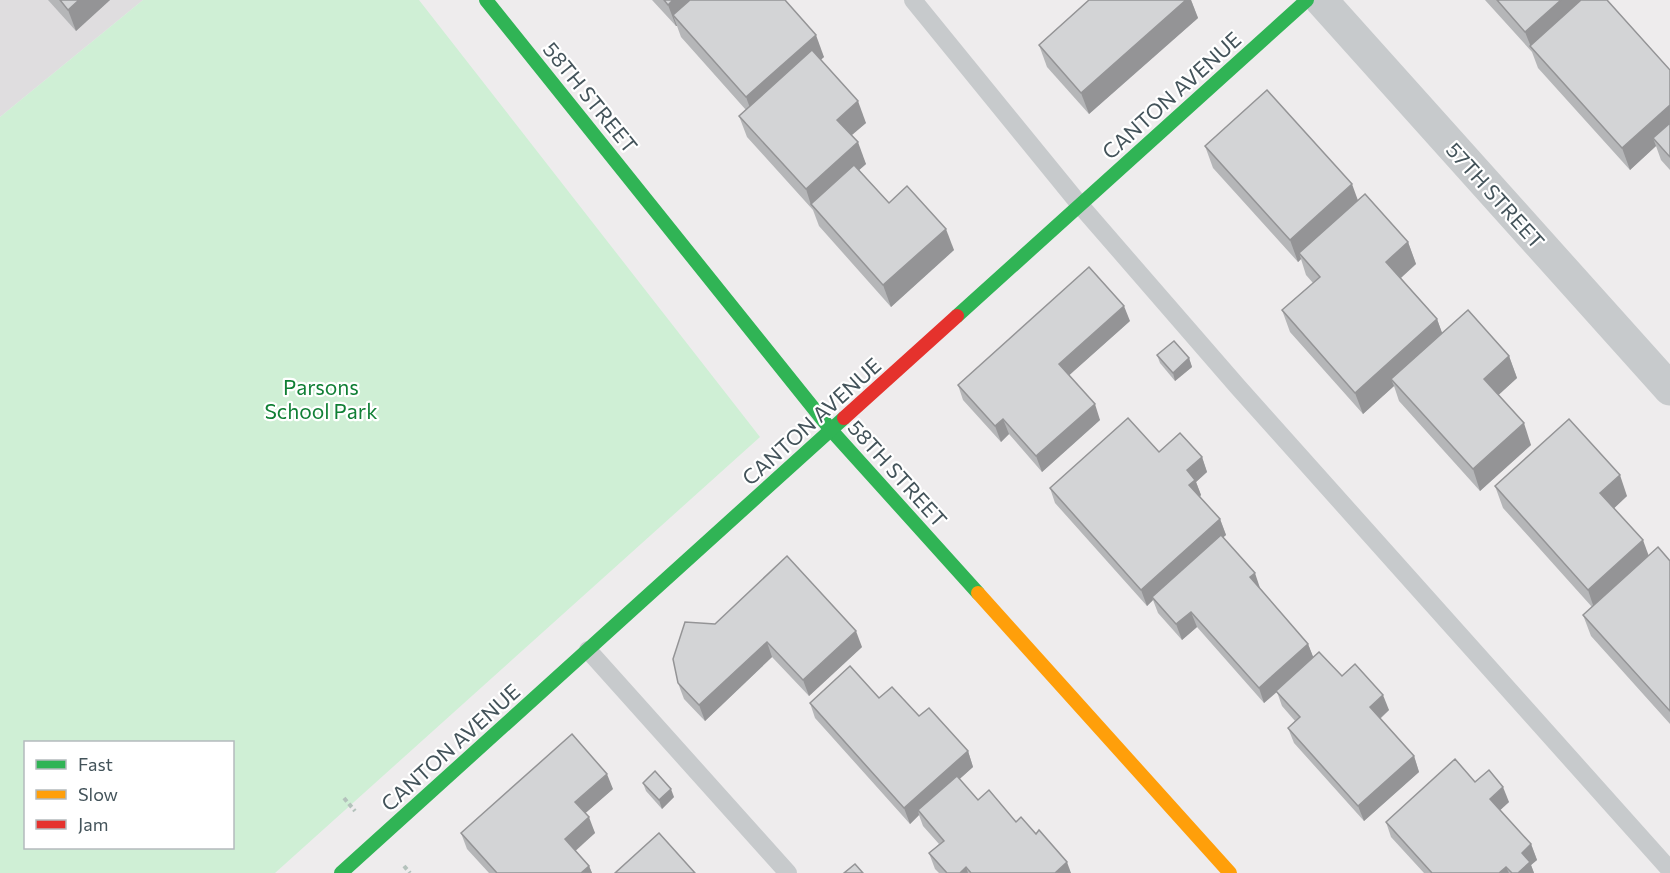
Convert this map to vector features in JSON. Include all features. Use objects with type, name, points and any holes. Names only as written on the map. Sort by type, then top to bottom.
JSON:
[{"type":"street","name":"58TH STREET","points":[[486,0],[831,430],[1230,873]]},
{"type":"street","name":"CANTON AVENUE","points":[[341,873],[1307,0]]},
{"type":"street","name":"57TH STREET","points":[[1321,0],[1670,389]]},
{"type":"lane","points":[[913,0],[1080,205],[1246,396],[1670,870]]},
{"type":"lane","points":[[588,650],[788,873]]},
{"type":"shaded area","points":[[0,0],[143,0],[0,117]]},
{"type":"green space","name":"Parsons School Park","points":[[143,0],[419,0],[760,437],[275,873],[0,873],[0,117]]},
{"type":"building","points":[[60,0],[79,0],[68,10]]},
{"type":"building","points":[[690,0],[785,0],[816,35],[746,97],[673,15]]},
{"type":"building","points":[[1089,0],[1186,0],[1081,93],[1039,45]]},
{"type":"building","points":[[1497,0],[1561,0],[1525,32]]},
{"type":"building","points":[[1581,0],[1607,0],[1670,70],[1670,105],[1622,148],[1530,46]]},
{"type":"building","points":[[812,50],[858,101],[837,120],[858,142],[806,189],[739,116]]},
{"type":"building","points":[[1267,90],[1352,184],[1290,240],[1205,146]]},
{"type":"building","points":[[1670,123],[1670,157],[1653,138]]},
{"type":"building","points":[[854,165],[889,203],[907,186],[946,229],[883,285],[811,204]]},
{"type":"building","points":[[1365,194],[1408,242],[1386,262],[1437,319],[1355,393],[1282,310],[1320,277],[1299,253]]},
{"type":"building","points":[[1089,267],[1124,306],[1059,364],[1095,404],[1036,456],[1003,419],[995,426],[958,385]]},
{"type":"building","points":[[1468,310],[1509,356],[1484,379],[1524,423],[1473,469],[1391,379]]},
{"type":"building","points":[[1174,341],[1189,358],[1173,373],[1157,355]]},
{"type":"building","points":[[1128,418],[1159,452],[1180,433],[1202,457],[1187,470],[1195,480],[1189,485],[1220,519],[1141,590],[1050,488]]},
{"type":"building","points":[[1569,419],[1620,475],[1600,493],[1643,540],[1588,590],[1495,486]]},
{"type":"building","points":[[1221,535],[1255,573],[1250,577],[1308,644],[1259,688],[1191,612],[1176,624],[1152,597]]},
{"type":"building","points":[[1658,547],[1670,561],[1670,711],[1583,615]]},
{"type":"building","points":[[787,556],[856,631],[803,680],[767,642],[699,705],[678,683],[673,659],[685,622],[715,624]]},
{"type":"building","points":[[1319,652],[1342,676],[1355,664],[1383,695],[1370,707],[1414,756],[1358,806],[1288,728],[1300,717],[1276,691]]},
{"type":"building","points":[[850,666],[879,698],[892,687],[919,716],[929,708],[968,751],[904,808],[810,703]]},
{"type":"building","points":[[572,734],[607,774],[575,802],[589,817],[565,839],[589,866],[581,873],[497,873],[461,833]]},
{"type":"building","points":[[1455,759],[1475,782],[1489,770],[1503,787],[1490,799],[1531,844],[1522,853],[1530,862],[1518,873],[1512,873],[1506,867],[1499,873],[1432,873],[1386,822]]},
{"type":"building","points":[[655,771],[671,789],[659,800],[643,783]]},
{"type":"building","points":[[957,776],[978,800],[989,790],[1016,822],[1021,817],[1036,834],[1039,830],[1067,862],[1055,873],[971,873],[966,867],[960,873],[947,873],[929,853],[944,841],[918,810]]},
{"type":"building","points":[[659,833],[695,873],[615,873]]},
{"type":"building","points":[[855,864],[863,873],[844,873]]},
{"type":"traffic: fast","points":[[486,0],[831,430],[978,593]]},
{"type":"traffic: fast","points":[[957,316],[1307,0]]},
{"type":"traffic: fast","points":[[341,873],[844,418]]},
{"type":"traffic: slow","points":[[978,593],[1230,873]]},
{"type":"traffic: jam","points":[[844,418],[957,316]]}]
